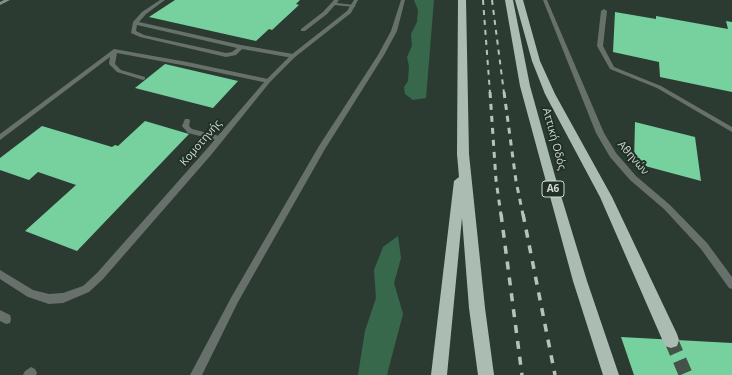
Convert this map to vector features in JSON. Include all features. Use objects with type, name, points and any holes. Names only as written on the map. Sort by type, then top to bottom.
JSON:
[{"type":"highway","points":[[462,0],[463,154],[477,308],[486,375]]},
{"type":"highway","name":"Αττική Οδός","points":[[509,0],[525,86],[549,176],[580,281],[611,375]]},
{"type":"highway","points":[[519,0],[536,60],[550,94],[613,210],[670,340]]},
{"type":"highway","points":[[439,375],[463,154]]},
{"type":"street","points":[[0,4],[8,0]]},
{"type":"street","points":[[164,0],[144,14],[135,23],[133,32],[142,36],[226,55],[234,54],[241,47]]},
{"type":"street","points":[[196,375],[235,299],[322,148],[381,55],[394,31],[403,0]]},
{"type":"street","name":"Αθηνών","points":[[545,0],[600,133],[613,155],[633,178],[667,207],[704,246],[732,285]]},
{"type":"street","points":[[303,30],[336,2],[355,3]]},
{"type":"street","name":"Κομοτηνής","points":[[0,274],[31,294],[49,299],[63,298],[86,289],[100,276],[220,139],[268,81],[293,56],[343,18],[355,3]]},
{"type":"street","points":[[604,11],[600,46],[612,68],[659,87],[732,130]]},
{"type":"street","points":[[135,23],[241,47],[293,56]]},
{"type":"street","points":[[114,51],[112,64],[119,71],[144,78]]},
{"type":"street","points":[[0,138],[114,51],[268,81]]},
{"type":"street","points":[[187,120],[185,126],[190,131],[220,139]]},
{"type":"green space","points":[[414,0],[434,0],[426,98],[413,100],[405,94],[404,87],[408,81],[409,66],[407,57],[412,46],[411,34],[417,22],[418,10]]},
{"type":"green space","points":[[398,236],[401,258],[394,283],[403,314],[387,375],[358,375],[365,331],[376,298],[374,270],[383,247]]},
{"type":"building","points":[[175,0],[300,0],[296,4],[299,5],[272,30],[269,29],[256,41],[149,17]]},
{"type":"building","points":[[615,12],[656,19],[656,16],[728,29],[726,21],[732,22],[732,92],[660,77],[659,62],[613,52]]},
{"type":"building","points":[[165,64],[238,81],[213,108],[135,88]]},
{"type":"building","points":[[145,121],[189,134],[77,251],[25,231],[76,185],[38,172],[29,180],[0,170],[0,158],[42,126],[112,147],[115,145],[118,146]]},
{"type":"building","points":[[635,122],[695,137],[701,181],[634,163]]},
{"type":"building","points":[[621,337],[732,343],[732,375],[634,375]]},
{"type":"tunnel","points":[[671,340],[686,375]]},
{"type":"railway","points":[[483,0],[490,93]]},
{"type":"railway","points":[[492,0],[504,93]]},
{"type":"railway","points":[[490,92],[496,180],[501,215]]},
{"type":"railway","points":[[504,92],[516,181],[523,215]]},
{"type":"railway","points":[[501,214],[522,375]]},
{"type":"railway","points":[[523,214],[555,375]]}]
